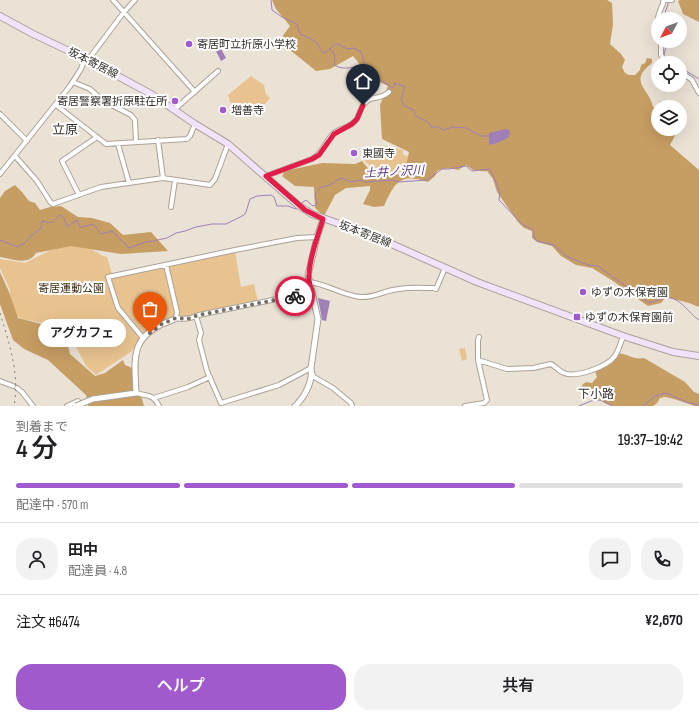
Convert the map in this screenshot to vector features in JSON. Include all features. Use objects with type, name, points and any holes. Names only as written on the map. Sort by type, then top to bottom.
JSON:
[{"type":"main road","name":"坂本寄居線","points":[[1,18],[87,59],[151,94],[228,144],[305,210],[323,219],[378,238],[477,282],[623,336],[673,352],[699,356]]},
{"type":"street","points":[[113,0],[194,92]]},
{"type":"street","points":[[0,174],[73,82],[87,59],[124,12],[136,0]]},
{"type":"street","points":[[660,12],[667,0]]},
{"type":"street","points":[[175,109],[218,71]]},
{"type":"street","points":[[687,76],[692,80],[699,93]]},
{"type":"street","points":[[73,82],[90,89],[102,100],[131,115],[135,120],[136,142]]},
{"type":"street","points":[[266,176],[319,155],[334,134],[352,124],[357,119],[363,105],[367,100],[381,98],[389,92]]},
{"type":"street","points":[[56,104],[106,144],[187,139],[190,136],[195,124]]},
{"type":"street","points":[[0,114],[27,141]]},
{"type":"street","points":[[79,195],[62,161],[97,137]]},
{"type":"street","points":[[158,140],[163,178]]},
{"type":"street","points":[[118,144],[129,183]]},
{"type":"street","points":[[15,156],[37,181],[53,204],[101,187],[163,178],[210,185],[212,184],[228,144]]},
{"type":"street","points":[[171,207],[175,180]]},
{"type":"street","points":[[296,406],[308,388],[311,371],[318,319],[308,275],[323,219]]},
{"type":"street","points":[[142,338],[118,308],[108,278],[297,238],[317,237]]},
{"type":"street","points":[[166,265],[177,312],[176,318]]},
{"type":"street","points":[[309,282],[319,283],[338,292],[349,295],[370,297],[398,289],[433,288],[436,290],[446,268]]},
{"type":"street","points":[[136,393],[136,352],[142,338],[162,324],[176,318],[187,319],[312,292]]},
{"type":"street","points":[[196,316],[201,333],[199,340],[207,371],[221,403],[279,385],[304,371],[311,371]]},
{"type":"street","points":[[478,360],[507,369],[534,368],[551,364],[565,374],[581,373],[608,362],[615,356],[623,336]]},
{"type":"street","points":[[465,406],[484,403],[486,400],[478,360],[479,337]]},
{"type":"street","points":[[311,371],[314,377],[333,388],[351,403],[352,406]]},
{"type":"street","points":[[154,398],[188,387],[210,377]]},
{"type":"street","points":[[0,381],[15,387],[22,392],[33,406]]},
{"type":"street","points":[[76,406],[93,399],[136,393],[150,395],[159,406]]},
{"type":"street","points":[[66,406],[78,401],[80,406]]},
{"type":"green space","points":[[251,76],[264,85],[266,94],[270,98],[265,104],[249,112],[247,110],[240,116],[230,102],[228,95]]},
{"type":"green space","points":[[380,145],[403,150],[403,155],[408,156],[406,172],[383,172],[373,168],[364,160],[374,157],[378,152],[376,147],[379,147]]},
{"type":"green space","name":"寄居運動公園","points":[[61,245],[85,247],[107,257],[113,277],[235,251],[241,287],[254,284],[258,301],[160,322],[139,339],[132,351],[96,375],[86,366],[75,345],[54,326],[23,319],[15,315],[10,303],[10,290],[0,268],[0,259],[25,263]]},
{"type":"green space","points":[[465,348],[467,359],[462,361],[459,349]]},
{"type":"shaded area","points":[[272,0],[607,0],[612,3],[613,24],[610,44],[625,60],[622,67],[625,73],[635,75],[640,70],[641,65],[645,63],[647,58],[651,59],[651,64],[641,75],[641,81],[651,101],[651,136],[675,136],[670,145],[699,170],[699,307],[666,297],[661,303],[648,306],[592,268],[576,265],[561,256],[552,246],[537,242],[532,238],[532,231],[524,228],[518,222],[497,192],[493,179],[487,171],[473,170],[466,165],[458,170],[448,168],[437,171],[435,176],[428,182],[419,179],[405,179],[395,185],[384,206],[374,207],[363,204],[370,190],[370,186],[346,188],[335,195],[324,216],[315,208],[314,187],[295,186],[282,176],[285,171],[322,163],[355,164],[362,161],[371,172],[404,175],[409,152],[382,139],[380,105],[388,86],[371,78],[353,56],[330,69],[316,71],[279,41],[290,26],[276,9]]},
{"type":"shaded area","points":[[699,0],[699,22],[687,16],[687,12],[682,12],[678,1]]},
{"type":"shaded area","points":[[220,47],[226,58],[221,61],[215,49]]},
{"type":"shaded area","points":[[506,129],[509,130],[510,133],[508,138],[489,145],[489,133]]},
{"type":"shaded area","points":[[15,185],[29,201],[35,203],[40,210],[61,206],[78,217],[92,218],[110,223],[123,235],[151,232],[168,251],[121,254],[71,246],[36,253],[33,257],[25,261],[0,257],[0,198],[5,191]]},
{"type":"shaded area","points":[[0,272],[18,318],[64,330],[70,354],[95,376],[105,373],[123,360],[125,365],[132,368],[144,406],[88,406],[86,395],[48,360],[24,349],[13,340],[0,304]]},
{"type":"shaded area","points":[[318,298],[330,301],[326,321],[322,320]]},
{"type":"shaded area","points":[[618,353],[637,358],[644,358],[685,382],[694,392],[699,394],[699,406],[665,397],[660,398],[653,406],[612,406],[608,405],[582,388],[582,385],[586,382],[592,383],[597,377],[595,371],[609,363]]},
{"type":"waterway","points":[[271,0],[272,10],[282,17],[297,24],[300,34],[316,42],[323,52],[325,53],[330,49],[332,51],[335,56],[334,65],[346,68],[365,64],[379,79],[393,88],[395,83],[405,87],[401,99],[403,103],[405,106],[413,110],[416,116],[429,123],[431,127],[438,127],[444,130],[453,127],[466,128],[481,136],[489,136]]},
{"type":"waterway","points":[[665,12],[669,1]]},
{"type":"waterway","points":[[330,49],[335,44],[347,49],[354,48],[361,52],[365,64]]},
{"type":"waterway","points":[[665,56],[666,48]]},
{"type":"waterway","points":[[687,71],[699,79]]},
{"type":"waterway","name":"土井ノ沢川","points":[[300,204],[306,200],[313,206],[316,205],[317,202],[315,196],[319,189],[330,185],[341,178],[352,182],[360,180],[366,182],[392,180],[399,182],[427,180],[442,169],[466,166],[472,171],[490,169],[500,192],[499,200],[522,224],[534,231],[534,237],[537,241],[554,245],[566,256],[578,261],[588,265],[598,266],[647,302],[665,298],[675,299],[699,320]]},
{"type":"waterway","name":"土井ノ沢川","points":[[0,240],[17,247],[25,243],[41,228],[42,221],[51,223],[60,215],[64,218],[67,226],[77,220],[80,227],[93,224],[101,234],[112,231],[129,248],[146,242],[167,238],[176,233],[196,227],[212,224],[226,224],[244,215],[250,199],[257,196],[271,195],[274,197],[277,206],[288,206],[296,209]]},
{"type":"waterway","points":[[643,406],[655,396],[666,393],[686,402],[699,405]]},
{"type":"waterway","points":[[579,406],[596,400],[603,401],[612,406]]},
{"type":"railway","points":[[0,313],[15,370],[16,382],[14,406]]},
{"type":"way so far","points":[[150,333],[162,324],[176,318],[187,319],[199,315],[295,296]]},
{"type":"place","name":"寄居町立折原小学校","points":[[189,44]]},
{"type":"place","name":"寄居警察署折原駐在所","points":[[175,101]]},
{"type":"place","name":"増善寺","points":[[223,110]]},
{"type":"place","name":"東國寺","points":[[354,153]]},
{"type":"place","name":"ゆずの木保育園","points":[[583,292]]},
{"type":"place","name":"ゆずの木保育園前","points":[[577,317]]},
{"type":"place","name":"アグカフェ","points":[[150,333]]},
{"type":"district","name":"立原","points":[[65,130]]},
{"type":"district","name":"下小路","points":[[596,394]]},
{"type":"route","points":[[295,296],[312,292],[308,275],[323,219],[305,210],[293,201],[266,176],[319,155],[334,134],[352,124],[357,119],[363,105]]}]
